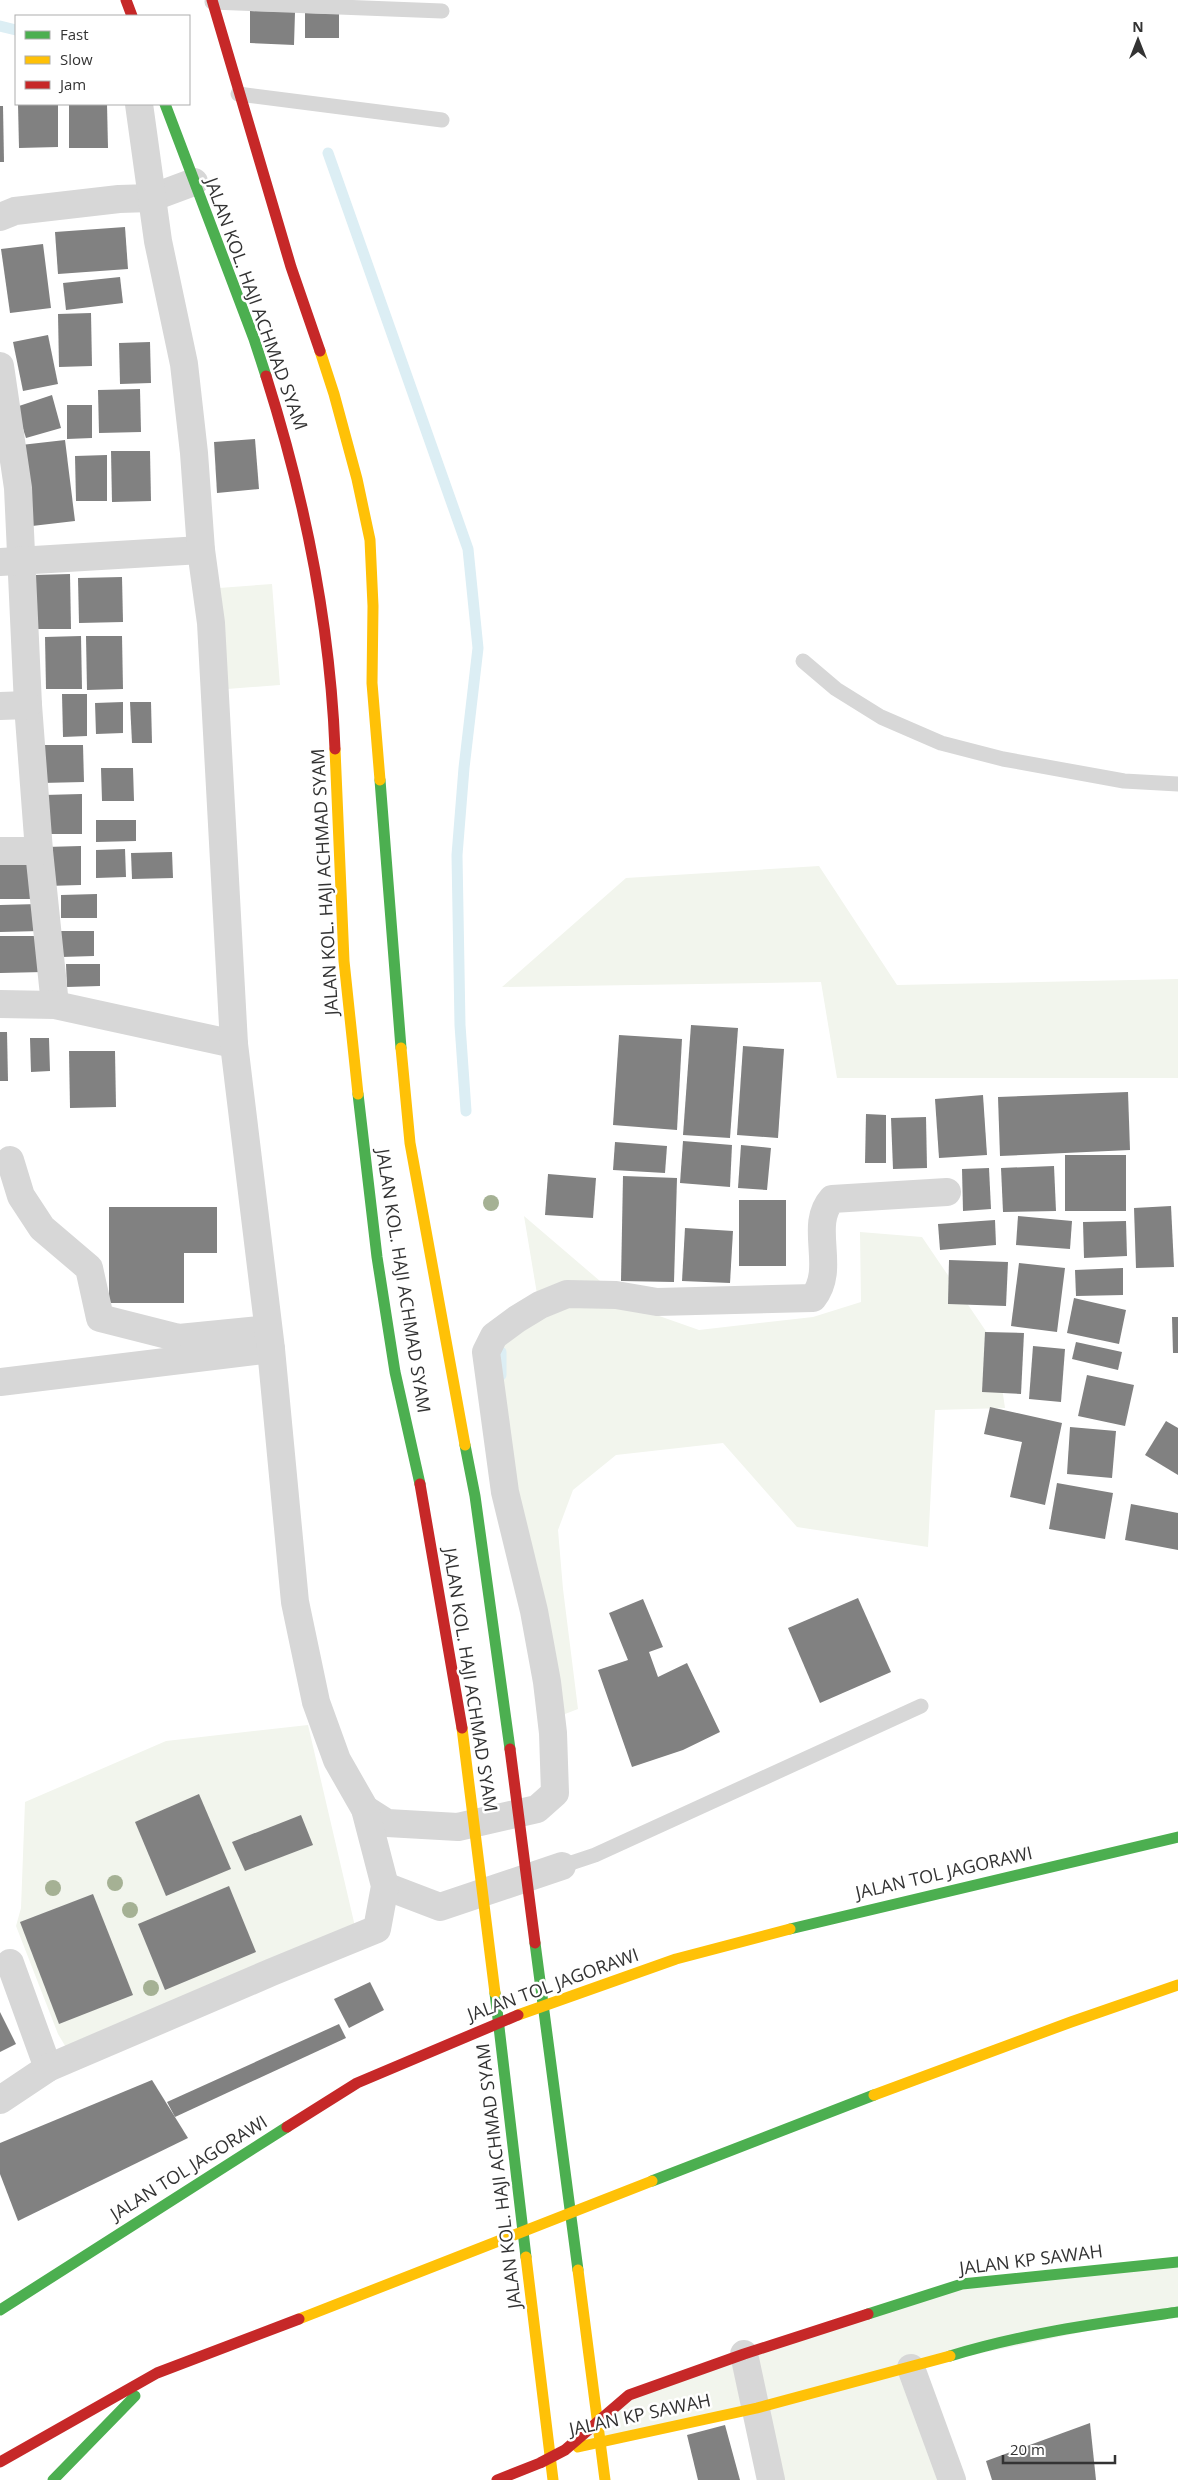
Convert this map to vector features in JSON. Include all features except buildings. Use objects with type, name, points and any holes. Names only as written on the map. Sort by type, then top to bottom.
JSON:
[{"type":"main road","points":[[126,0],[132,15]]},
{"type":"main road","name":"JALAN KOL. HAJI ACHMAD SYAM","points":[[212,1],[238,94],[291,267],[334,394],[357,479],[370,540],[373,606],[372,683],[394,943],[398,1021],[410,1143],[435,1288],[475,1496],[605,2480]]},
{"type":"main road","name":"JALAN KOL. HAJI ACHMAD SYAM","points":[[165,105],[254,339],[286,439],[322,599],[333,691],[344,961],[377,1257],[395,1372],[425,1505],[468,1764],[553,2480]]},
{"type":"main road","name":"JALAN TOL JAGORAWI","points":[[0,2310],[357,2083],[507,2019],[676,1959],[868,1909],[1178,1837]]},
{"type":"main road","points":[[0,2462],[157,2374],[432,2269],[740,2146],[1071,2022],[1178,1985]]},
{"type":"main road","name":"JALAN KP SAWAH","points":[[565,2450],[629,2395],[744,2354],[962,2284],[1178,2262]]},
{"type":"main road","name":"JALAN KP SAWAH","points":[[565,2450],[757,2408],[911,2368],[1000,2340],[1058,2329],[1178,2312]]},
{"type":"main road","points":[[53,2480],[157,2374]]},
{"type":"main road","points":[[498,2480],[540,2463],[565,2450]]},
{"type":"street","points":[[0,2100],[48,2068],[377,1929],[385,1886],[365,1808],[337,1760],[316,1702],[295,1602],[270,1339],[234,1044],[211,623],[201,550],[184,364],[152,198],[139,105]]},
{"type":"street","points":[[0,217],[15,211],[118,199],[152,198],[194,182]]},
{"type":"street","points":[[0,366],[5,443],[18,488],[11,561],[28,705],[39,851],[55,1005]]},
{"type":"street","points":[[11,561],[201,550]]},
{"type":"street","points":[[0,706],[28,705]]},
{"type":"street","points":[[0,851],[39,851]]},
{"type":"street","points":[[0,1004],[55,1005],[234,1044]]},
{"type":"street","points":[[10,1160],[21,1196],[42,1228],[89,1268],[100,1318],[179,1338],[270,1339]]},
{"type":"street","points":[[365,1808],[387,1824],[458,1827],[537,1809],[555,1793],[554,1733],[547,1682],[534,1611],[505,1492],[486,1352],[494,1336],[540,1304],[566,1294],[616,1295],[657,1302],[813,1298],[821,1288],[824,1275],[823,1219],[827,1205],[832,1199],[947,1192]]},
{"type":"street","points":[[0,1382],[270,1339]]},
{"type":"street","points":[[385,1886],[440,1907],[562,1866]]},
{"type":"street","points":[[10,1964],[48,2068]]},
{"type":"street","points":[[744,2354],[771,2480]]},
{"type":"street","points":[[911,2368],[952,2480]]},
{"type":"lane","points":[[212,1],[442,11]]},
{"type":"lane","points":[[238,94],[442,120]]},
{"type":"lane","points":[[803,660],[836,688],[881,716],[941,743],[1003,760],[1124,781],[1178,784]]},
{"type":"lane","points":[[562,1866],[594,1855],[921,1706]]},
{"type":"shaded area","points":[[272,584],[280,685],[227,689],[219,588]]},
{"type":"shaded area","points":[[819,866],[897,985],[1178,979],[1178,1078],[837,1078],[821,982],[502,987],[626,878]]},
{"type":"shaded area","points":[[524,1216],[628,1305],[699,1330],[813,1317],[861,1302],[860,1232],[922,1237],[996,1346],[1005,1408],[935,1410],[928,1547],[797,1527],[723,1443],[616,1455],[573,1490],[558,1530],[563,1589],[578,1709],[552,1719],[494,1336],[539,1306]]},
{"type":"shaded area","points":[[308,1725],[357,1935],[67,2049],[58,2034],[16,1926],[21,1908],[25,1802],[166,1741]]},
{"type":"shaded area","points":[[1178,2263],[1178,2312],[911,2368],[948,2480],[771,2480],[757,2408],[565,2450],[629,2395],[962,2284]]},
{"type":"waterway","points":[[0,26],[15,30]]},
{"type":"waterway","points":[[328,153],[468,549],[478,648],[464,768],[457,855],[460,1025],[466,1111]]},
{"type":"waterway","points":[[501,1352],[501,1375]]},
{"type":"traffic: fast","points":[[165,105],[254,339],[266,376]]},
{"type":"traffic: fast","points":[[380,780],[401,1048]]},
{"type":"traffic: fast","points":[[358,1094],[377,1257],[395,1372],[420,1484]]},
{"type":"traffic: fast","points":[[465,1445],[475,1496],[510,1749]]},
{"type":"traffic: fast","points":[[790,1929],[1178,1837]]},
{"type":"traffic: fast","points":[[535,1943],[578,2270]]},
{"type":"traffic: fast","points":[[495,1993],[526,2257]]},
{"type":"traffic: fast","points":[[652,2181],[874,2095]]},
{"type":"traffic: fast","points":[[0,2310],[287,2127]]},
{"type":"traffic: fast","points":[[868,2314],[962,2284],[1178,2262]]},
{"type":"traffic: fast","points":[[950,2356],[1035,2335],[1178,2312]]},
{"type":"traffic: fast","points":[[53,2480],[135,2396]]},
{"type":"traffic: slow","points":[[320,351],[334,394],[357,479],[370,540],[373,606],[372,683],[380,780]]},
{"type":"traffic: slow","points":[[335,749],[344,961],[358,1094]]},
{"type":"traffic: slow","points":[[401,1048],[410,1143],[465,1445]]},
{"type":"traffic: slow","points":[[462,1728],[495,1993]]},
{"type":"traffic: slow","points":[[518,2015],[676,1959],[790,1929]]},
{"type":"traffic: slow","points":[[874,2095],[1071,2022],[1178,1985]]},
{"type":"traffic: slow","points":[[299,2319],[652,2181]]},
{"type":"traffic: slow","points":[[526,2257],[553,2480]]},
{"type":"traffic: slow","points":[[578,2270],[605,2480]]},
{"type":"traffic: slow","points":[[578,2447],[757,2408],[950,2356]]},
{"type":"traffic: jam","points":[[126,0],[132,15]]},
{"type":"traffic: jam","points":[[212,0],[291,267],[320,351]]},
{"type":"traffic: jam","points":[[266,376],[293,468],[313,560],[328,654],[335,749]]},
{"type":"traffic: jam","points":[[420,1484],[462,1728]]},
{"type":"traffic: jam","points":[[510,1749],[535,1943]]},
{"type":"traffic: jam","points":[[287,2127],[357,2083],[518,2015]]},
{"type":"traffic: jam","points":[[497,2480],[540,2463],[565,2450],[629,2395],[744,2354],[868,2314]]},
{"type":"traffic: jam","points":[[0,2462],[157,2373],[299,2319]]}]
